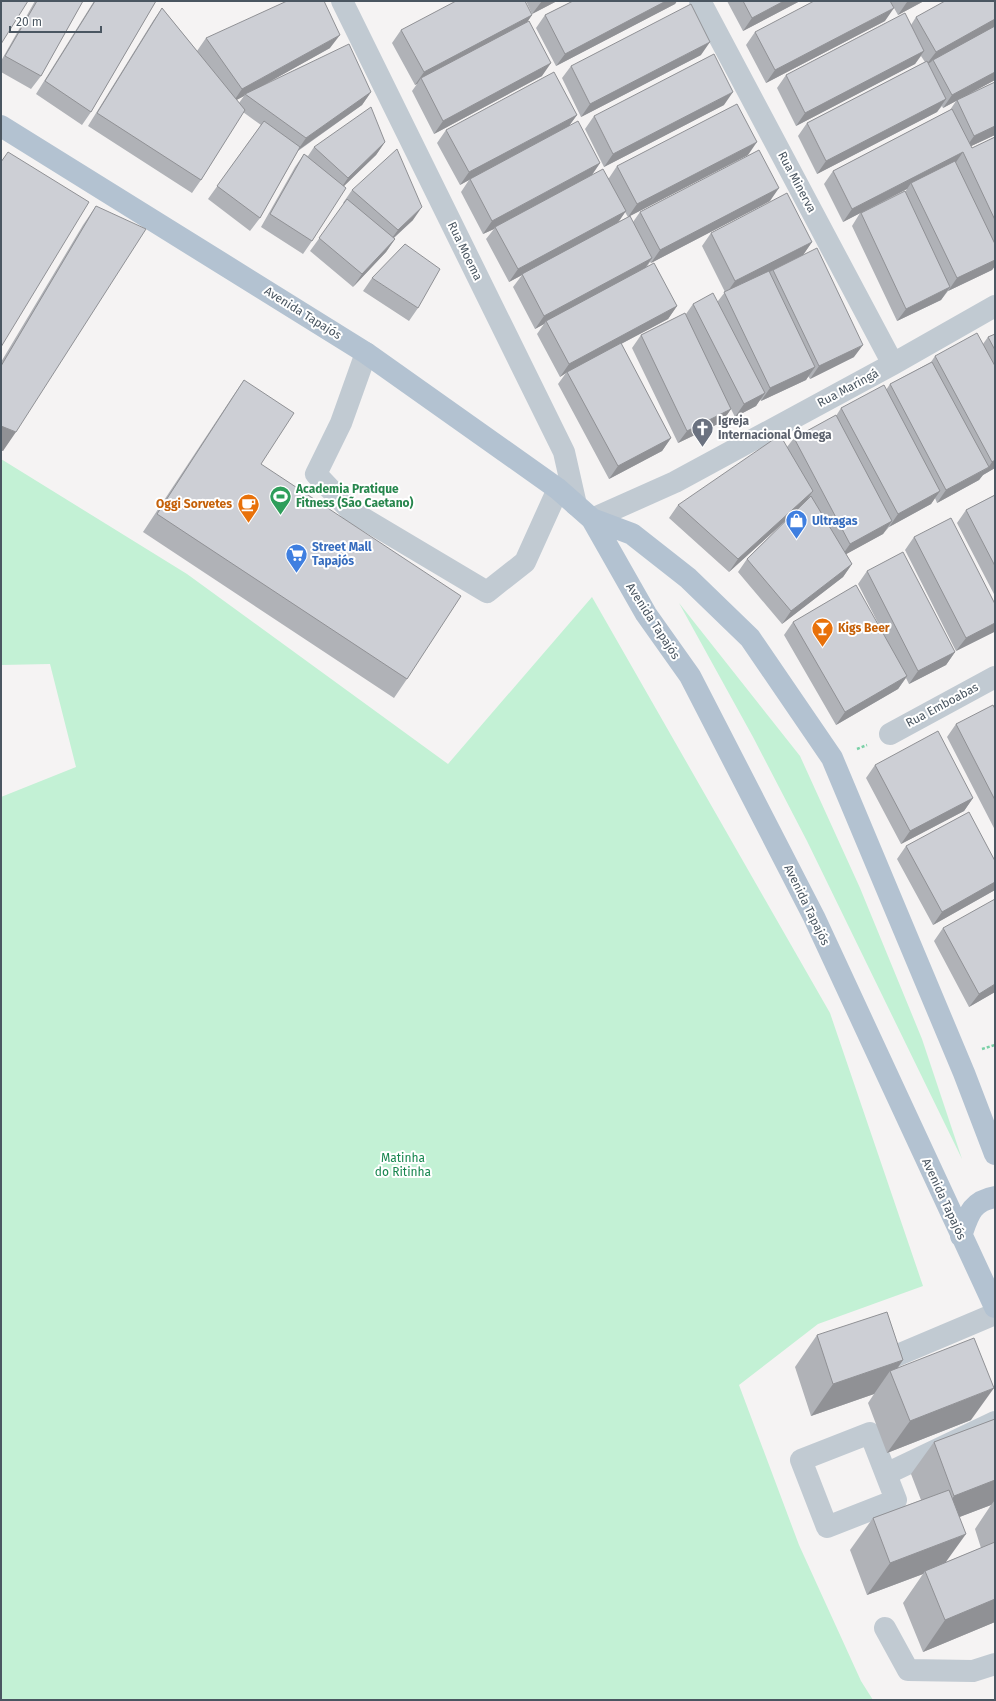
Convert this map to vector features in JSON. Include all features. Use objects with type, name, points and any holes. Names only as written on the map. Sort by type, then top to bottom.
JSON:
[{"type":"main road","name":"Avenida Tapajós","points":[[1,126],[366,353],[558,489],[584,512],[632,534],[688,578],[750,638],[833,761],[964,1073],[995,1154]]},
{"type":"main road","name":"Avenida Tapajós","points":[[584,512],[646,614],[690,676],[814,917],[995,1307]]},
{"type":"main road","points":[[961,1236],[969,1214],[975,1205],[995,1198]]},
{"type":"street","name":"Rua Moema","points":[[342,1],[564,452],[584,512]]},
{"type":"street","name":"Rua Minerva","points":[[700,1],[893,364]]},
{"type":"street","name":"Rua Maringá","points":[[584,512],[675,482],[893,364],[995,306]]},
{"type":"street","points":[[366,353],[341,423],[316,474],[351,511],[487,592],[525,562],[558,489]]},
{"type":"street","name":"Rua Emboabas","points":[[890,734],[995,677]]},
{"type":"street","points":[[879,1364],[995,1314]]},
{"type":"street","points":[[886,1474],[995,1422]]},
{"type":"street","points":[[870,1433],[886,1474],[896,1500],[827,1527],[801,1460],[870,1433]]},
{"type":"street","points":[[885,1628],[908,1670],[973,1671],[995,1664]]},
{"type":"path","points":[[833,761],[890,734]]},
{"type":"green space","name":"Matinha do Ritinha","points":[[1,459],[187,574],[448,764],[592,597],[830,1013],[923,1286],[818,1324],[739,1385],[799,1545],[861,1681],[873,1700],[1,1700],[1,797],[76,767],[50,664],[1,665]]},
{"type":"green space","points":[[679,603],[800,756],[860,888],[922,1039],[962,1159],[807,841],[753,737]]},
{"type":"building","points":[[1,1],[28,1],[1,44]]},
{"type":"building","points":[[37,1],[83,1],[41,76],[5,56]]},
{"type":"building","points":[[95,1],[156,1],[91,112],[45,81]]},
{"type":"building","points":[[287,1],[324,1],[340,35],[242,89],[206,38]]},
{"type":"building","points":[[456,1],[525,1],[532,15],[424,72],[401,30]]},
{"type":"building","points":[[573,1],[666,1],[565,54],[545,15]]},
{"type":"building","points":[[743,1],[784,1],[752,18]]},
{"type":"building","points":[[814,1],[890,1],[894,8],[775,70],[755,32]]},
{"type":"building","points":[[945,1],[995,1],[995,19],[936,52],[916,17]]},
{"type":"building","points":[[691,4],[710,42],[590,104],[571,66]]},
{"type":"building","points":[[162,8],[245,110],[201,180],[97,113]]},
{"type":"building","points":[[905,13],[924,51],[805,113],[786,75]]},
{"type":"building","points":[[529,21],[551,63],[443,121],[421,78]]},
{"type":"building","points":[[995,26],[995,72],[952,95],[933,60]]},
{"type":"building","points":[[349,44],[371,92],[306,138],[245,94]]},
{"type":"building","points":[[714,54],[733,92],[613,154],[594,116]]},
{"type":"building","points":[[927,61],[946,99],[826,161],[807,123]]},
{"type":"building","points":[[554,72],[577,115],[469,172],[446,130]]},
{"type":"building","points":[[995,82],[995,126],[974,136],[957,100]]},
{"type":"building","points":[[737,104],[757,142],[637,204],[617,166]]},
{"type":"building","points":[[371,107],[385,142],[348,178],[314,147]]},
{"type":"building","points":[[952,109],[972,148],[995,137],[995,220],[963,152],[852,209],[833,171]]},
{"type":"building","points":[[264,121],[300,147],[260,218],[217,186]]},
{"type":"building","points":[[578,121],[600,163],[492,221],[470,179]]},
{"type":"building","points":[[397,149],[422,207],[398,230],[352,190]]},
{"type":"building","points":[[759,150],[779,188],[660,250],[640,212]]},
{"type":"building","points":[[8,152],[89,202],[1,347],[1,162]]},
{"type":"building","points":[[304,154],[346,188],[312,241],[270,214]]},
{"type":"building","points":[[955,161],[995,244],[995,260],[957,278],[911,183]]},
{"type":"building","points":[[603,169],[626,211],[518,269],[495,227]]},
{"type":"building","points":[[905,191],[950,287],[906,309],[861,213]]},
{"type":"building","points":[[787,193],[812,242],[735,281],[711,233]]},
{"type":"building","points":[[347,199],[395,239],[362,274],[319,238]]},
{"type":"building","points":[[96,206],[146,229],[16,432],[1,426],[1,366]]},
{"type":"building","points":[[630,216],[652,258],[544,316],[522,274]]},
{"type":"building","points":[[405,244],[440,269],[418,308],[372,278]]},
{"type":"building","points":[[817,248],[863,345],[819,366],[773,270]]},
{"type":"building","points":[[654,263],[677,306],[569,364],[546,321]]},
{"type":"building","points":[[769,271],[815,367],[770,388],[724,292]]},
{"type":"building","points":[[713,293],[765,393],[744,404],[693,304]]},
{"type":"building","points":[[685,313],[731,409],[687,431],[641,335]]},
{"type":"building","points":[[977,333],[995,366],[995,460],[992,462],[935,356]]},
{"type":"building","points":[[995,334],[995,350],[988,337]]},
{"type":"building","points":[[621,343],[671,438],[618,466],[567,372]]},
{"type":"building","points":[[932,362],[989,467],[946,490],[890,384]]},
{"type":"building","name":"Street Mall Tapajós","points":[[244,380],[294,413],[261,464],[461,596],[407,679],[157,514]]},
{"type":"building","points":[[884,385],[940,491],[898,514],[841,408]]},
{"type":"building","points":[[836,415],[892,521],[850,544],[794,438]]},
{"type":"building","points":[[780,435],[813,491],[738,559],[678,505]]},
{"type":"building","points":[[995,495],[995,566],[966,510]]},
{"type":"building","name":"Ultragas","points":[[811,496],[852,564],[791,611],[747,559]]},
{"type":"building","points":[[951,518],[995,604],[995,623],[966,638],[914,537]]},
{"type":"building","points":[[903,552],[955,652],[918,671],[867,571]]},
{"type":"building","points":[[856,585],[907,676],[845,712],[793,622]]},
{"type":"building","points":[[993,705],[995,709],[995,800],[956,724]]},
{"type":"building","points":[[938,731],[973,798],[910,831],[875,765]]},
{"type":"building","points":[[969,812],[995,861],[995,882],[942,912],[906,846]]},
{"type":"building","points":[[995,899],[995,984],[979,994],[943,928]]},
{"type":"building","points":[[887,1312],[903,1360],[833,1384],[817,1335]]},
{"type":"building","points":[[974,1338],[994,1388],[910,1421],[890,1371]]},
{"type":"building","points":[[995,1419],[995,1480],[954,1496],[934,1442]]},
{"type":"building","points":[[949,1490],[966,1534],[890,1563],[873,1518]]},
{"type":"building","points":[[995,1542],[995,1599],[945,1620],[925,1571]]},
{"type":"place","name":"Igreja Internacional Ômega","points":[[702,448]]},
{"type":"place","name":"Academia Pratique Fitness (São Caetano)","points":[[281,516]]},
{"type":"place","name":"Oggi Sorvetes","points":[[248,524]]},
{"type":"place","name":"Ultragas","points":[[796,540]]},
{"type":"place","name":"Street Mall Tapajós","points":[[296,574]]},
{"type":"place","name":"Kigs Beer","points":[[822,648]]}]
